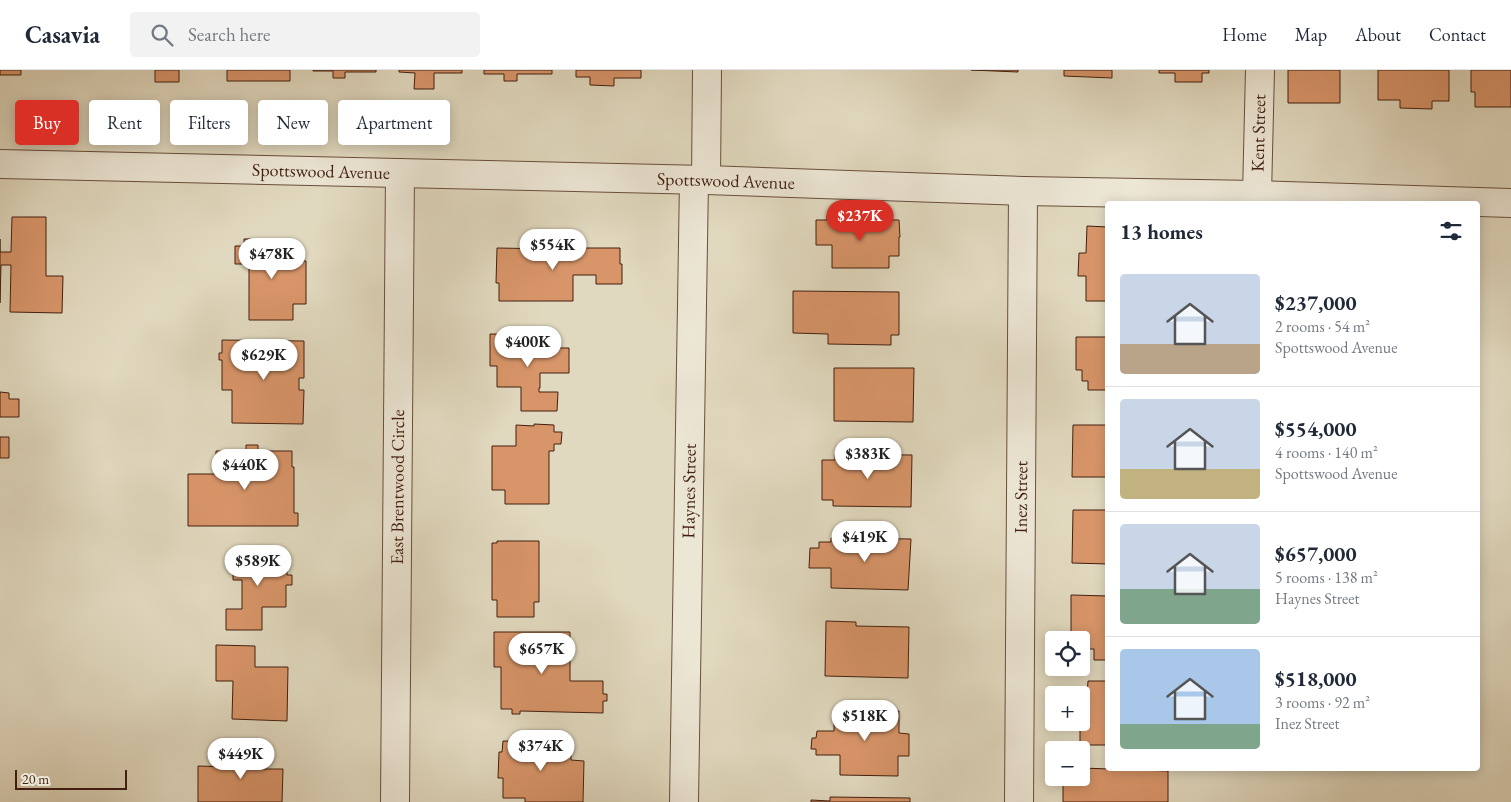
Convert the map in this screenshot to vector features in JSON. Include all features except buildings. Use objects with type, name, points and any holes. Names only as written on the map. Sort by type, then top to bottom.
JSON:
[{"type":"street","name":"Haynes Street","points":[[684,802],[700,180],[707,70]]},
{"type":"street","name":"Kent Street","points":[[1257,195],[1260,70]]},
{"type":"street","name":"Spottswood Avenue","points":[[0,164],[700,180],[1023,191],[1257,195],[1448,201]]},
{"type":"street","name":"East Brentwood Circle","points":[[395,802],[400,173]]},
{"type":"street","name":"Inez Street","points":[[1018,802],[1023,191]]},
{"type":"street","name":"Spottswood Avenue","points":[[1480,202],[1511,203]]}]
